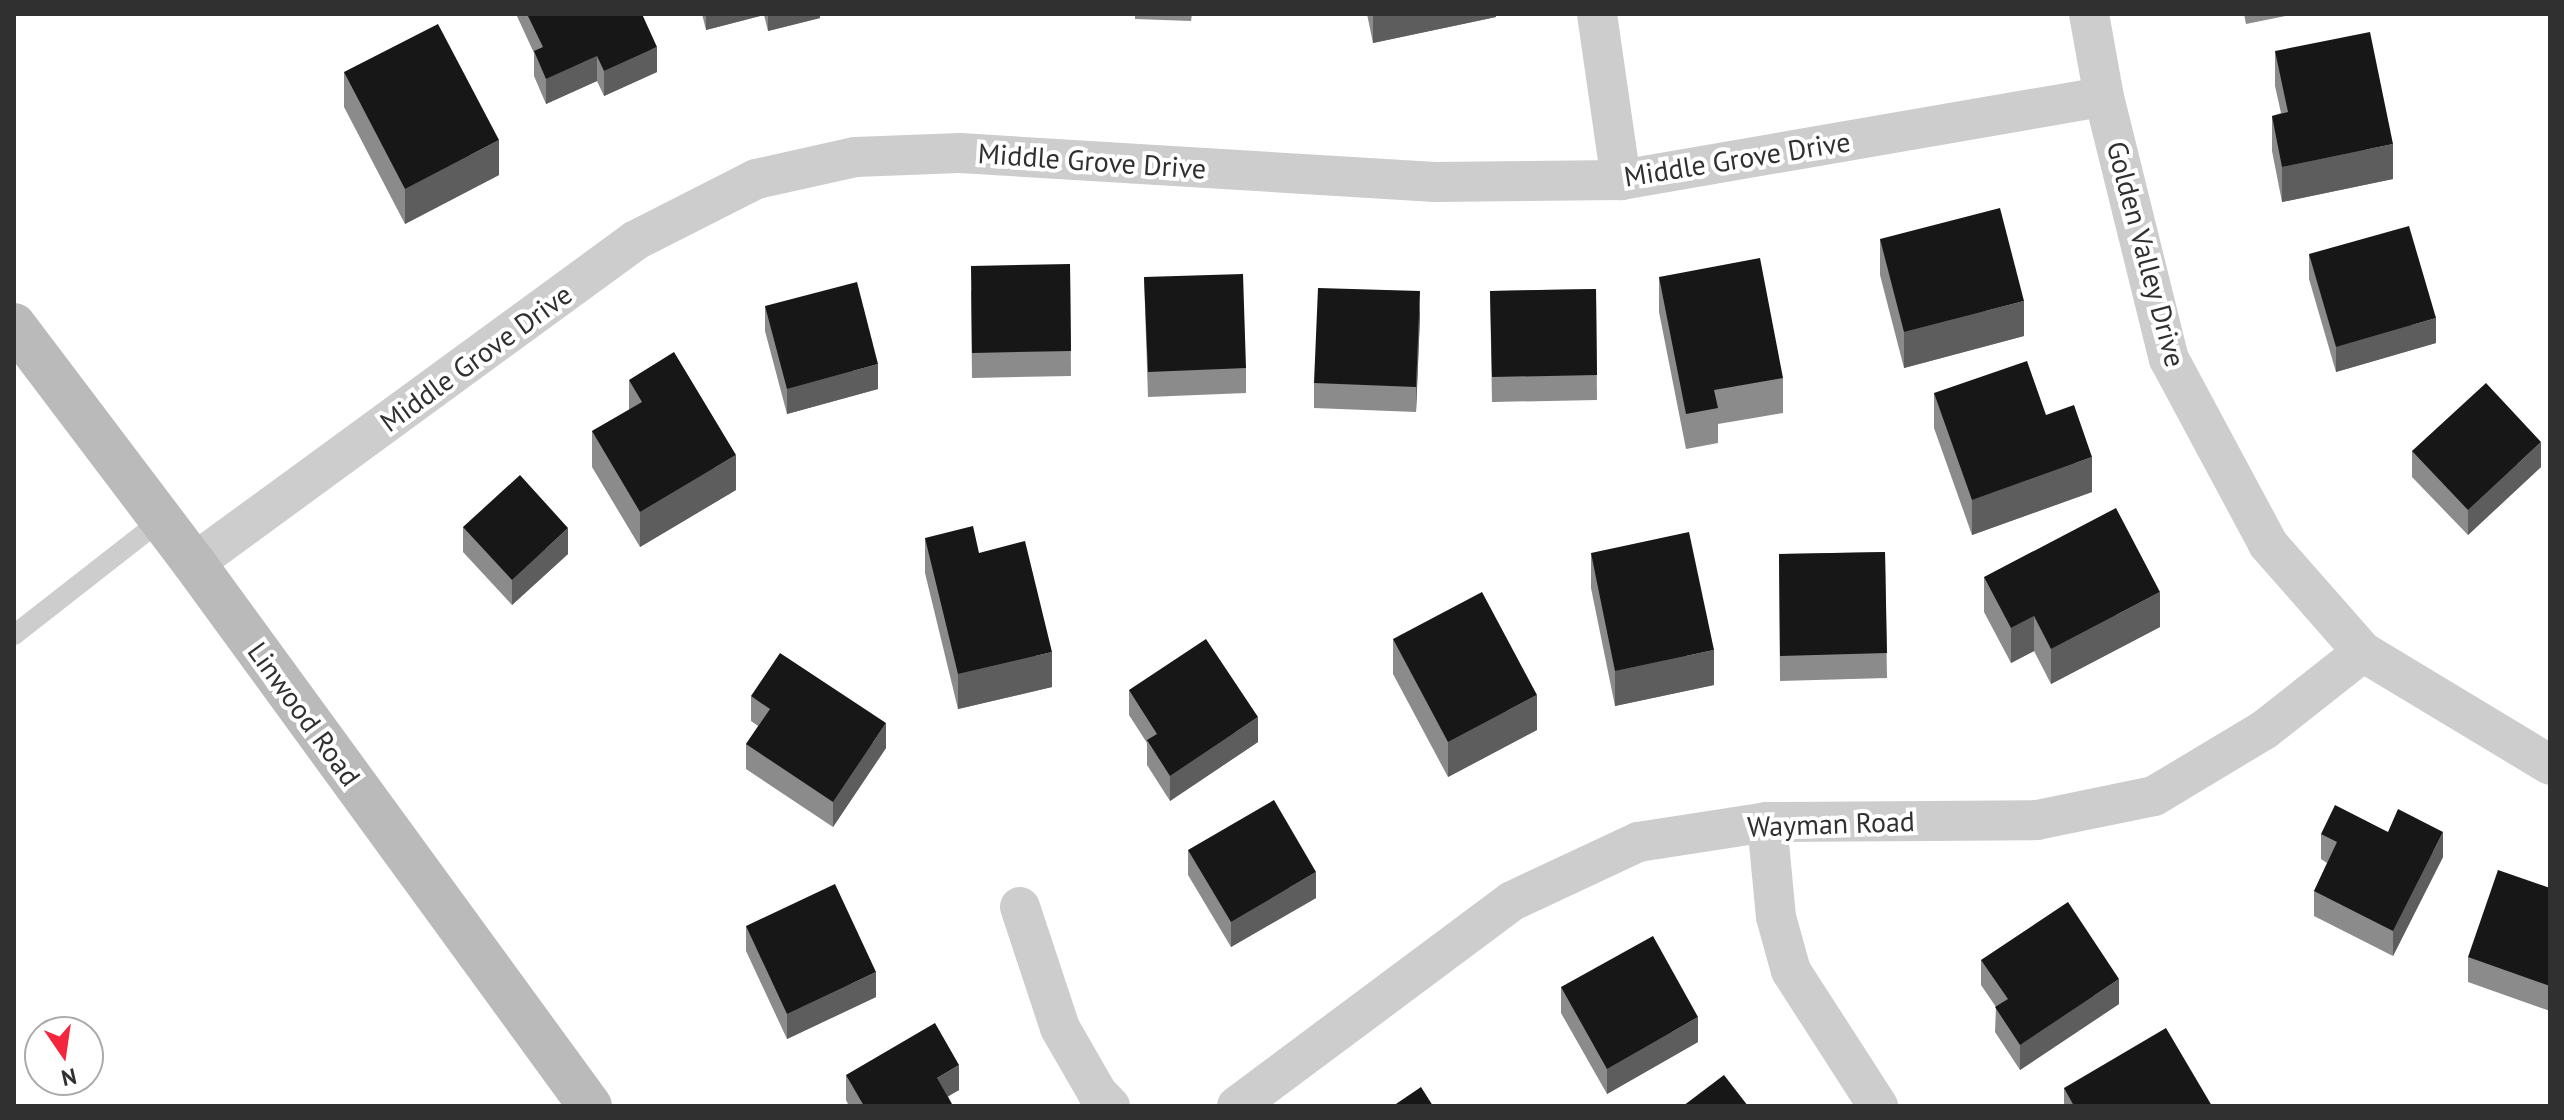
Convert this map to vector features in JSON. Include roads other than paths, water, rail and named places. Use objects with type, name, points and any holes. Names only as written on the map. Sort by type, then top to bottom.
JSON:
[{"type":"street","points":[[1597,14],[1621,180]]},
{"type":"street","name":"Golden Valley Drive","points":[[2089,14],[2104,97],[2169,359],[2268,544],[2363,652],[2550,765]]},
{"type":"street","name":"Middle Grove Drive","points":[[194,563],[636,240],[756,179],[855,157],[960,153],[1435,182],[1621,180],[2104,97]]},
{"type":"street","name":"Linwood Road","points":[[14,325],[194,563],[590,1106]]},
{"type":"street","name":"Wayman Road","points":[[1237,1106],[1512,901],[1638,842],[1767,822],[2037,820],[2154,796],[2264,730],[2363,652]]},
{"type":"street","points":[[1767,822],[1776,917],[1791,971],[1878,1106]]},
{"type":"street","points":[[1020,907],[1060,1028],[1098,1094],[1110,1106]]},
{"type":"lane","points":[[14,635],[161,520]]}]
